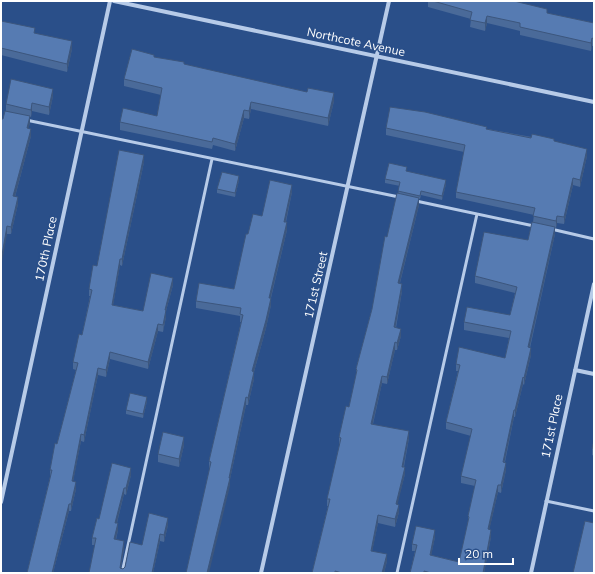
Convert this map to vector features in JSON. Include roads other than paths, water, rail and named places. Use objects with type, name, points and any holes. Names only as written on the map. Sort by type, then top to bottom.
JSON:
[{"type":"street","name":"170th Place","points":[[1,502],[110,1]]},
{"type":"street","name":"Northcote Avenue","points":[[114,1],[594,102]]},
{"type":"street","name":"171st Street","points":[[261,573],[389,1]]},
{"type":"street","name":"171st Place","points":[[531,573],[594,284]]},
{"type":"street","points":[[575,370],[594,374]]},
{"type":"lane","points":[[23,119],[401,198]]},
{"type":"lane","points":[[122,573],[212,159]]},
{"type":"lane","points":[[409,199],[539,227]]},
{"type":"lane","points":[[397,573],[477,214]]},
{"type":"lane","points":[[547,229],[594,238]]},
{"type":"lane","points":[[546,501],[594,511]]}]
